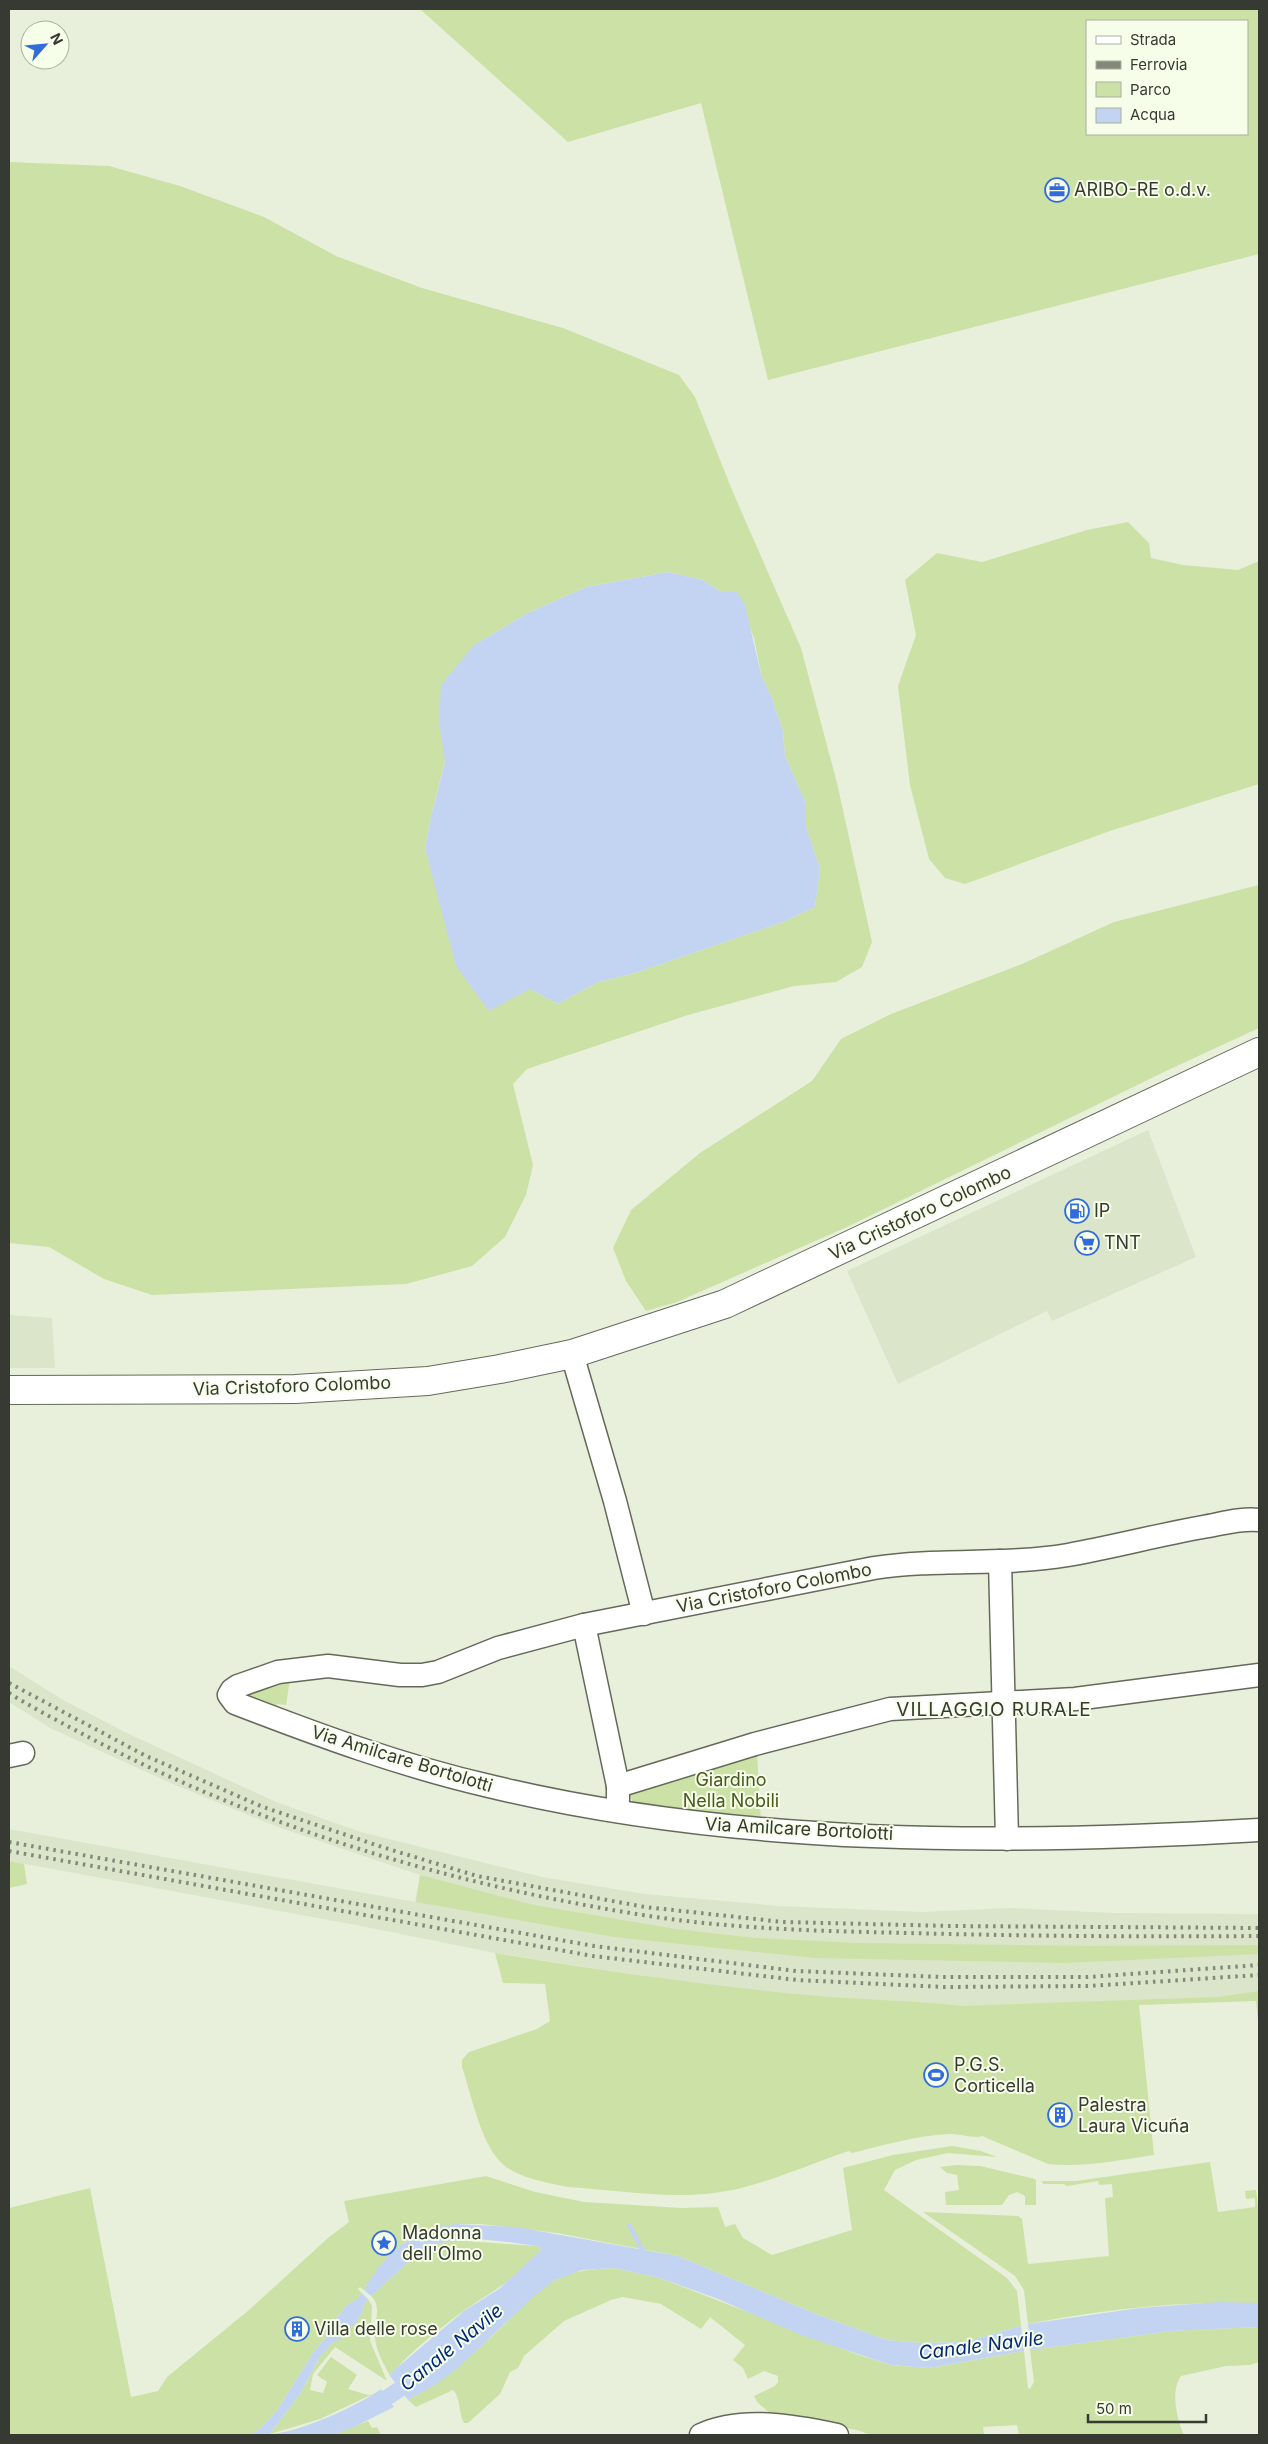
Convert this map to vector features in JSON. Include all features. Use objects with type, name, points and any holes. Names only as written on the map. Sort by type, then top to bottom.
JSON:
[{"type":"main road","name":"Via Cristoforo Colombo","points":[[9,1390],[294,1389],[418,1381],[500,1369],[572,1354],[725,1304],[1259,1052]]},
{"type":"street","points":[[572,1354],[615,1502],[644,1614]]},
{"type":"street","name":"Via Cristoforo Colombo","points":[[235,1703],[229,1695],[232,1690],[278,1672],[328,1666],[400,1675],[422,1675],[438,1672],[498,1648],[584,1625],[874,1568],[919,1562],[1000,1561],[1067,1555],[1248,1519],[1259,1520]]},
{"type":"street","points":[[1000,1561],[1002,1702],[1007,1839]]},
{"type":"street","points":[[584,1625],[618,1786],[618,1799],[624,1812]]},
{"type":"street","points":[[618,1786],[754,1744],[890,1709],[1075,1699],[1259,1675]]},
{"type":"street","name":"Via Amilcare Bortolotti","points":[[235,1703],[347,1745],[443,1775],[536,1797],[704,1825],[786,1832],[1007,1839],[1168,1836],[1259,1830]]},
{"type":"street","points":[[701,2435],[726,2427],[754,2425],[837,2435]]},
{"type":"shaded area","points":[[1148,1130],[1196,1257],[1052,1321],[1047,1311],[898,1384],[847,1271]]},
{"type":"shaded area","points":[[9,1315],[52,1318],[55,1368],[9,1368]]},
{"type":"shaded area","points":[[9,1666],[63,1700],[129,1734],[276,1802],[361,1832],[542,1877],[645,1894],[780,1906],[921,1912],[1012,1908],[1113,1913],[1259,1914],[1259,2000],[993,2011],[800,2000],[495,1953],[361,1926],[9,1861],[9,1829],[415,1902],[420,1875],[275,1826],[168,1782],[50,1728],[9,1702]]},
{"type":"green space","points":[[420,9],[1259,9],[1259,254],[768,380],[701,103],[568,142]]},
{"type":"green space","points":[[9,162],[109,166],[180,186],[264,217],[336,256],[422,288],[563,328],[679,375],[695,397],[732,490],[801,648],[837,783],[872,942],[862,967],[836,982],[794,986],[688,1015],[527,1069],[513,1084],[533,1165],[526,1195],[505,1237],[472,1266],[406,1284],[152,1295],[104,1279],[49,1247],[9,1243]],"holes":[[[668,572],[703,580],[721,592],[737,592],[754,638],[762,678],[770,693],[783,731],[785,756],[806,804],[806,827],[820,868],[815,907],[783,922],[635,973],[598,982],[558,1004],[530,989],[438,893],[425,848],[474,645],[528,613],[586,587]]]},
{"type":"green space","points":[[1128,522],[1149,543],[1151,558],[1183,565],[1238,570],[1259,561],[1259,784],[1110,831],[965,884],[945,878],[929,859],[910,785],[898,686],[916,635],[905,580],[937,553],[982,562],[1087,530]]},
{"type":"green space","points":[[1259,885],[1259,1028],[1166,1071],[847,1227],[677,1302],[646,1311],[626,1281],[613,1248],[631,1210],[700,1153],[812,1081],[841,1039],[891,1014],[1022,964],[1114,922]]},
{"type":"green space","points":[[290,1679],[286,1705],[277,1704],[276,1711],[241,1697]]},
{"type":"green space","name":"Giardino Nella Nobili","points":[[757,1753],[761,1820],[634,1807],[629,1791]]},
{"type":"green space","points":[[9,1861],[24,1864],[27,1884],[9,1888]]},
{"type":"green space","points":[[420,1875],[534,1905],[676,1929],[755,1938],[856,1943],[1090,1946],[1259,1945],[1259,1954],[1064,1963],[815,1958],[614,1937],[416,1902]]},
{"type":"green space","points":[[495,1953],[729,1987],[826,1997],[962,2006],[1219,1997],[1259,1991],[1259,2030],[1256,2001],[1139,2005],[1154,2155],[1088,2164],[1048,2164],[982,2136],[952,2134],[914,2138],[852,2153],[849,2151],[765,2181],[714,2193],[659,2195],[568,2187],[528,2178],[506,2167],[490,2147],[478,2121],[462,2067],[462,2060],[469,2052],[537,2029],[550,2021],[545,1984],[503,1983]]},
{"type":"green space","points":[[952,2146],[981,2151],[997,2157],[948,2153],[916,2160],[895,2170],[884,2190],[1007,2278],[1017,2291],[1021,2326],[965,2342],[920,2343],[887,2340],[816,2314],[678,2256],[557,2233],[480,2224],[456,2224],[405,2242],[385,2260],[364,2290],[360,2287],[358,2289],[362,2293],[356,2300],[348,2304],[328,2329],[326,2337],[313,2353],[278,2409],[261,2428],[250,2435],[9,2435],[9,2208],[90,2188],[131,2397],[158,2391],[167,2377],[249,2310],[328,2238],[349,2222],[344,2201],[486,2176],[535,2192],[584,2202],[681,2208],[718,2207],[725,2227],[735,2224],[743,2238],[772,2255],[852,2230],[843,2168],[893,2155]]},
{"type":"green space","points":[[1210,2162],[1218,2212],[1255,2207],[1255,2198],[1246,2199],[1245,2191],[1256,2190],[1259,2213],[1259,2304],[1201,2303],[1143,2307],[1085,2314],[1028,2324],[1024,2290],[1015,2276],[923,2212],[1018,2216],[1022,2219],[1028,2264],[1109,2256],[1105,2198],[1113,2197],[1112,2184],[1099,2185],[1098,2181],[1067,2186],[1064,2184],[1043,2184],[1042,2181],[1076,2181]]},
{"type":"green space","points":[[957,2165],[980,2166],[1035,2179],[1036,2205],[1025,2205],[1025,2196],[1017,2192],[1009,2195],[1002,2205],[946,2205],[945,2192],[959,2190],[957,2175],[947,2173],[940,2167]]},
{"type":"green space","points":[[452,2240],[536,2246],[540,2247],[541,2250],[515,2276],[457,2316],[426,2341],[405,2359],[390,2376],[377,2348],[375,2333],[377,2310],[375,2300],[371,2296],[420,2252],[428,2247]]},
{"type":"green space","points":[[614,2268],[660,2278],[856,2354],[891,2365],[929,2368],[1024,2351],[1028,2388],[1030,2389],[1034,2382],[1030,2350],[1171,2331],[1259,2327],[1259,2362],[1250,2365],[1226,2366],[1181,2376],[1175,2397],[1177,2413],[1184,2435],[1019,2435],[1017,2425],[983,2427],[984,2435],[871,2435],[857,2430],[771,2414],[757,2402],[754,2396],[775,2386],[778,2382],[778,2376],[764,2371],[748,2379],[743,2368],[733,2360],[745,2345],[710,2317],[701,2329],[661,2304],[623,2297],[611,2300],[564,2321],[524,2356],[518,2368],[510,2372],[500,2394],[468,2423],[464,2423],[456,2393],[453,2390],[416,2407],[408,2400],[435,2384],[459,2365],[547,2285],[561,2277],[576,2272]]},
{"type":"green space","points":[[368,2299],[372,2306],[370,2341],[387,2381],[335,2347],[313,2374],[310,2390],[323,2393],[327,2382],[317,2375],[331,2357],[357,2375],[348,2389],[368,2395],[373,2394],[320,2419],[270,2434],[300,2394],[320,2357],[333,2342],[356,2322]]},
{"type":"green space","points":[[368,2421],[372,2428],[377,2427],[381,2435],[332,2435]]},
{"type":"water","points":[[668,572],[703,580],[721,592],[737,592],[745,605],[762,678],[770,693],[783,731],[785,756],[806,804],[806,827],[820,868],[815,907],[783,922],[635,973],[598,982],[558,1004],[530,989],[489,1011],[456,966],[425,848],[445,762],[439,721],[441,685],[474,645],[528,613],[586,587]]},
{"type":"water","points":[[456,2224],[516,2227],[678,2256],[816,2314],[887,2340],[920,2343],[965,2342],[1021,2326],[1024,2351],[929,2368],[891,2365],[801,2335],[718,2299],[660,2278],[614,2268],[582,2270],[555,2280],[533,2297],[459,2367],[435,2385],[408,2400],[390,2376],[393,2371],[464,2311],[499,2289],[541,2250],[540,2247],[536,2246],[492,2240],[477,2239],[447,2242],[420,2252],[371,2296],[364,2290],[381,2265],[401,2245],[426,2231]]},
{"type":"water","points":[[362,2293],[368,2299],[363,2306],[362,2313],[341,2339],[333,2342],[320,2357],[300,2394],[270,2434],[296,2429],[327,2418],[381,2389],[394,2407],[352,2428],[332,2435],[250,2435],[261,2428],[278,2409],[313,2353],[326,2337],[328,2329],[348,2304],[356,2300]]},
{"type":"water","points":[[1219,2302],[1259,2303],[1259,2327],[1171,2331],[1030,2350],[1028,2324],[1139,2308]]},
{"type":"waterway","points":[[629,2225],[644,2253]]},
{"type":"waterway","name":"Canale Navile","points":[[370,2409],[418,2377]]},
{"type":"railway","points":[[9,1683],[146,1756],[263,1807],[382,1847],[477,1876],[645,1907],[783,1922],[950,1926],[1259,1928]]},
{"type":"railway","points":[[9,1693],[94,1740],[159,1772],[225,1801],[293,1827],[361,1850],[431,1870],[501,1888],[572,1903],[676,1920],[775,1928],[996,1935],[1259,1936]]},
{"type":"railway","points":[[9,1842],[594,1946],[796,1971],[942,1977],[1088,1977],[1259,1965]]},
{"type":"railway","points":[[9,1851],[593,1956],[797,1980],[944,1987],[1089,1986],[1259,1975]]},
{"type":"place","name":"ARIBO-RE o.d.v.","points":[[1057,190]]},
{"type":"place","name":"IP","points":[[1077,1211]]},
{"type":"place","name":"TNT","points":[[1087,1243]]},
{"type":"place","name":"P.G.S. Corticella","points":[[936,2075]]},
{"type":"place","name":"Palestra Laura Vicuña","points":[[1060,2115]]},
{"type":"place","name":"Madonna dell'Olmo","points":[[384,2243]]},
{"type":"place","name":"Villa delle rose","points":[[297,2329]]},
{"type":"district","name":"VILLAGGIO RURALE","points":[[994,1709]]}]
